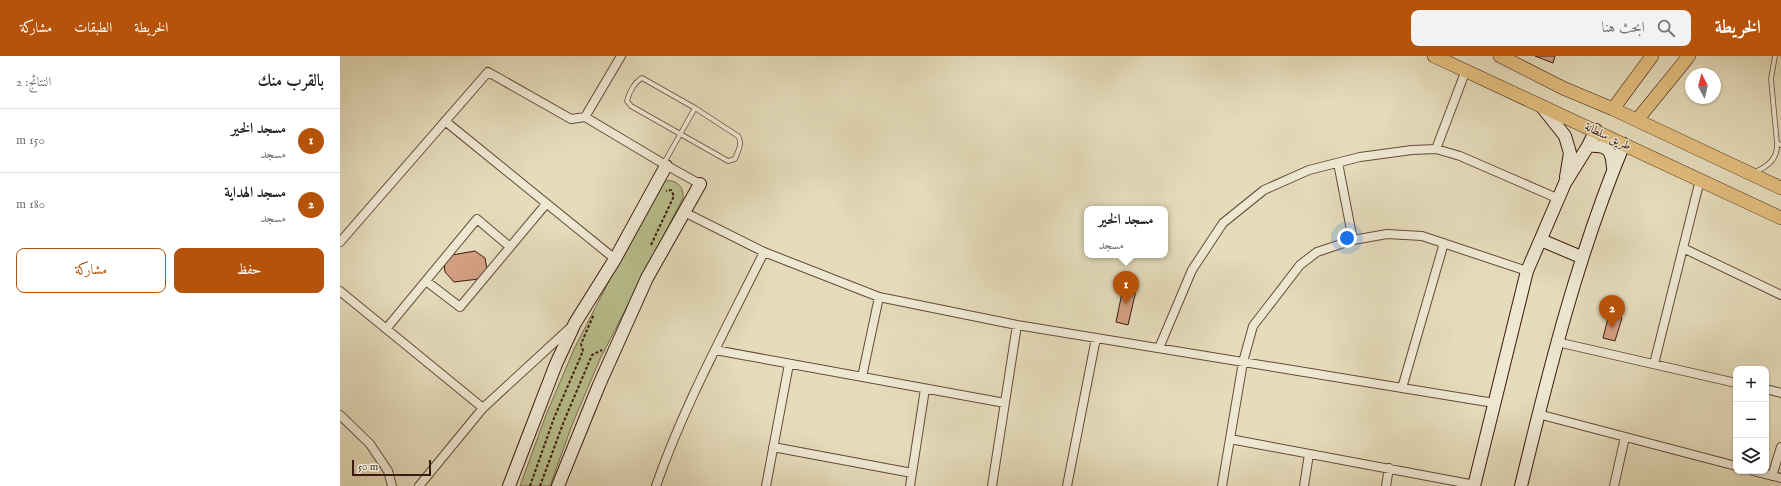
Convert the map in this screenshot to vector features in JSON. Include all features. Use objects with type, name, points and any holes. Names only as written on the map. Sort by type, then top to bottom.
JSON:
[{"type":"main road","name":"طريق سلطانة","points":[[1434,56],[1596,130],[1781,218]]},
{"type":"main road","points":[[1500,56],[1563,88],[1637,120],[1781,188]]},
{"type":"main road","points":[[1613,109],[1652,56]]},
{"type":"main road","points":[[1637,120],[1690,56]]},
{"type":"street","points":[[585,117],[622,56]]},
{"type":"street","points":[[1436,149],[1466,70]]},
{"type":"street","points":[[340,242],[488,72],[571,119],[585,117],[665,165],[700,184],[647,278],[599,385],[558,486]]},
{"type":"street","points":[[1230,439],[1474,485],[1527,271],[1565,183],[1570,153],[1565,136],[1540,104]]},
{"type":"street","points":[[446,121],[546,204],[615,258]]},
{"type":"street","points":[[1565,183],[1596,130]]},
{"type":"street","points":[[1521,486],[1538,414],[1581,258],[1613,168],[1624,144]]},
{"type":"street","points":[[1588,146],[1602,146],[1606,148],[1613,158],[1613,168]]},
{"type":"street","points":[[1159,348],[1192,270],[1223,223],[1264,190],[1309,170],[1360,157],[1412,150],[1436,149],[1460,156],[1559,199]]},
{"type":"street","points":[[1338,163],[1353,240]]},
{"type":"street","points":[[509,486],[556,364],[575,323],[615,258],[665,165]]},
{"type":"street","points":[[1654,364],[1700,180]]},
{"type":"street","points":[[426,281],[460,307],[546,204]]},
{"type":"street","points":[[684,212],[764,252],[879,297],[1017,326],[1494,403]]},
{"type":"street","points":[[386,329],[477,219],[510,247]]},
{"type":"street","points":[[1222,486],[1243,362],[1253,326],[1300,265],[1317,252],[1353,240],[1387,234],[1422,236],[1527,271]]},
{"type":"street","points":[[1541,240],[1581,258]]},
{"type":"street","points":[[1402,388],[1444,243]]},
{"type":"street","points":[[1683,248],[1781,295]]},
{"type":"street","points":[[656,486],[669,448],[715,350],[764,252]]},
{"type":"street","points":[[340,291],[483,408]]},
{"type":"street","points":[[862,377],[879,297]]},
{"type":"street","points":[[419,486],[483,408],[575,323]]},
{"type":"street","points":[[992,486],[1017,326]]},
{"type":"street","points":[[1067,486],[1096,338]]},
{"type":"street","points":[[1557,342],[1733,382]]},
{"type":"street","points":[[715,350],[1005,403]]},
{"type":"street","points":[[766,486],[789,364]]},
{"type":"street","points":[[910,486],[925,389]]},
{"type":"street","points":[[1769,390],[1781,393]]},
{"type":"street","points":[[1538,414],[1733,465]]},
{"type":"street","points":[[340,415],[370,444],[388,471],[392,486]]},
{"type":"street","points":[[1614,486],[1625,437]]},
{"type":"street","points":[[774,447],[912,473]]},
{"type":"street","points":[[1772,476],[1781,447]]},
{"type":"street","points":[[1304,486],[1309,454]]},
{"type":"street","points":[[1386,486],[1390,468]]},
{"type":"street","points":[[1764,474],[1781,478]]},
{"type":"lane","points":[[1750,174],[1768,165],[1778,152],[1779,144],[1772,80],[1775,56]]},
{"type":"lane","points":[[642,78],[695,108],[738,136],[740,139],[740,144],[735,158],[728,161],[680,135],[631,106],[627,101],[628,95],[638,80],[642,78]]},
{"type":"lane","points":[[665,165],[695,108]]},
{"type":"path","points":[[648,252],[674,196],[671,190],[668,190],[665,193]]},
{"type":"path","points":[[530,486],[554,418],[583,351],[581,344],[596,311]]},
{"type":"path","points":[[540,486],[564,421],[592,355],[601,351],[604,345]]},
{"type":"green space","points":[[664,181],[676,182],[681,187],[683,198],[600,359],[572,425],[550,486],[520,486],[546,415],[575,347],[657,188]]},
{"type":"building","points":[[1535,56],[1555,56],[1553,63]]},
{"type":"building","points":[[475,251],[485,258],[487,269],[479,279],[454,282],[445,272],[444,263],[452,255]]},
{"type":"building","points":[[1124,283],[1137,286],[1128,325],[1116,322]]},
{"type":"building","points":[[1609,314],[1622,318],[1615,341],[1603,338]]},
{"type":"place","name":"مسجد الخير","points":[[1126,304]]},
{"type":"place","name":"مسجد الهداية","points":[[1612,328]]}]
